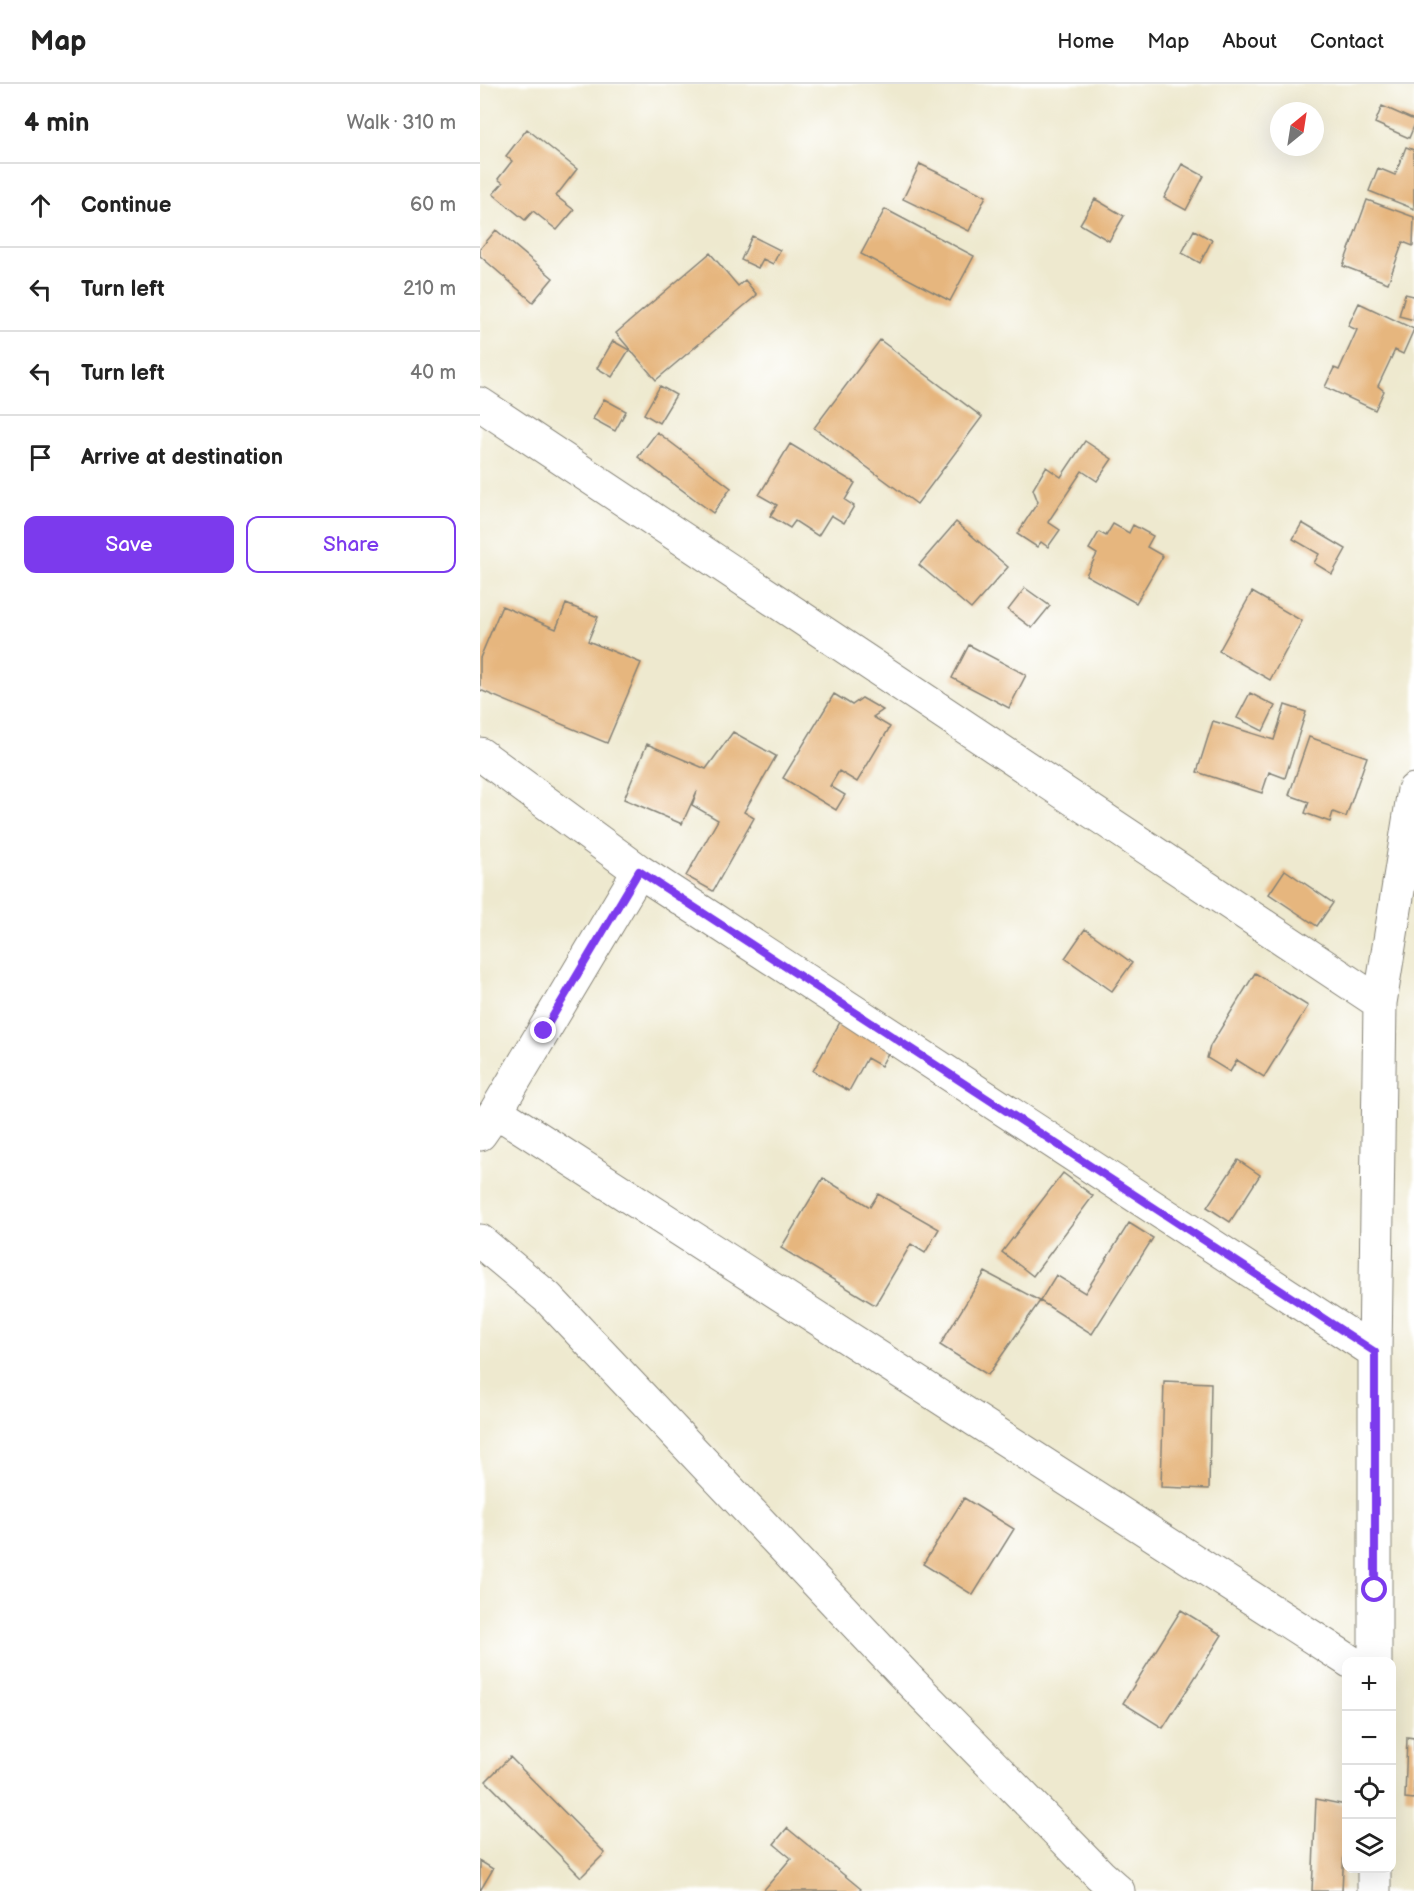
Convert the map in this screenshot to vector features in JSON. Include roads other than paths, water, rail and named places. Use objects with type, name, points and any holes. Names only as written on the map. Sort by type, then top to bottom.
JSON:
[{"type":"street","points":[[480,404],[1380,1003]]},
{"type":"street","points":[[480,754],[639,871],[1375,1352]]},
{"type":"street","points":[[1375,1657],[1375,1352],[1380,1003],[1414,790]]},
{"type":"street","points":[[639,871],[488,1123],[1343,1657]]},
{"type":"street","points":[[480,1241],[548,1298],[909,1680],[1118,1891]]},
{"type":"street","points":[[1374,1873],[1374,1891]]}]
